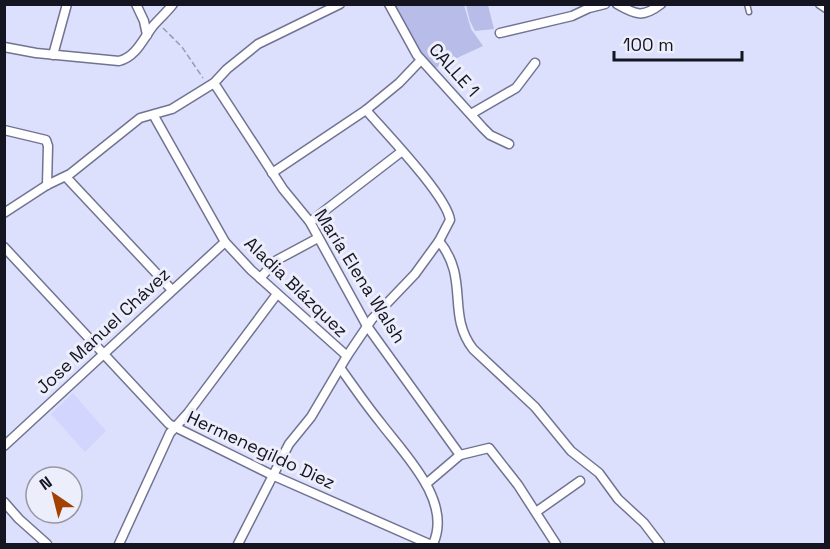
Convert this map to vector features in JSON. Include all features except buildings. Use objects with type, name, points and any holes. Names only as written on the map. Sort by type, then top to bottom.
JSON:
[{"type":"street","points":[[54,55],[67,4]]},
{"type":"street","points":[[136,4],[147,34]]},
{"type":"street","points":[[4,47],[54,55],[119,61],[131,56],[173,4]]},
{"type":"street","points":[[4,213],[46,185],[66,177],[140,118],[147,115],[154,116],[172,109],[212,85],[226,69],[258,44],[340,4]]},
{"type":"street","name":"CALLE 1","points":[[389,4],[421,60],[490,135],[509,144]]},
{"type":"street","points":[[500,33],[572,16],[605,4]]},
{"type":"street","points":[[617,4],[641,14],[658,5]]},
{"type":"street","points":[[820,4],[825,8]]},
{"type":"street","points":[[273,172],[366,110],[399,83],[421,60]]},
{"type":"street","points":[[471,114],[516,88],[535,63]]},
{"type":"street","name":"María Elena Walsh","points":[[212,85],[283,189],[310,222],[367,326],[460,455]]},
{"type":"street","points":[[238,544],[289,444],[311,417],[367,326],[407,284],[439,241],[450,220],[449,213],[422,174],[366,110]]},
{"type":"street","name":"Aladia Blázquez","points":[[154,116],[225,242],[260,278],[346,357]]},
{"type":"street","points":[[4,130],[46,140],[48,146],[46,185]]},
{"type":"street","points":[[310,222],[401,152]]},
{"type":"street","points":[[66,177],[172,290]]},
{"type":"street","points":[[260,278],[277,260],[318,238]]},
{"type":"street","points":[[439,241],[450,255],[457,274],[460,323],[465,339],[535,407],[571,451],[599,473],[618,499],[644,523],[660,544]]},
{"type":"street","name":"Jose Manuel Chávez","points":[[4,446],[225,242]]},
{"type":"street","name":"Hermenegildo Diez","points":[[4,247],[169,424],[272,475],[431,544]]},
{"type":"street","points":[[119,544],[170,433],[188,413],[277,294]]},
{"type":"street","points":[[341,369],[426,484],[437,513],[438,527],[431,544]]},
{"type":"street","points":[[426,484],[460,455],[489,448],[514,480],[556,544]]},
{"type":"street","points":[[536,512],[580,481]]},
{"type":"street","points":[[4,501],[19,519],[47,544]]},
{"type":"lane","points":[[747,4],[749,12]]},
{"type":"path","points":[[158,21],[212,85]]},
{"type":"shaded area","points":[[391,5],[464,5],[471,29],[483,46],[433,69],[421,54]]},
{"type":"shaded area","points":[[466,5],[488,5],[494,29],[475,31]]},
{"type":"shaded area","points":[[73,393],[106,431],[85,452],[51,414]]}]
